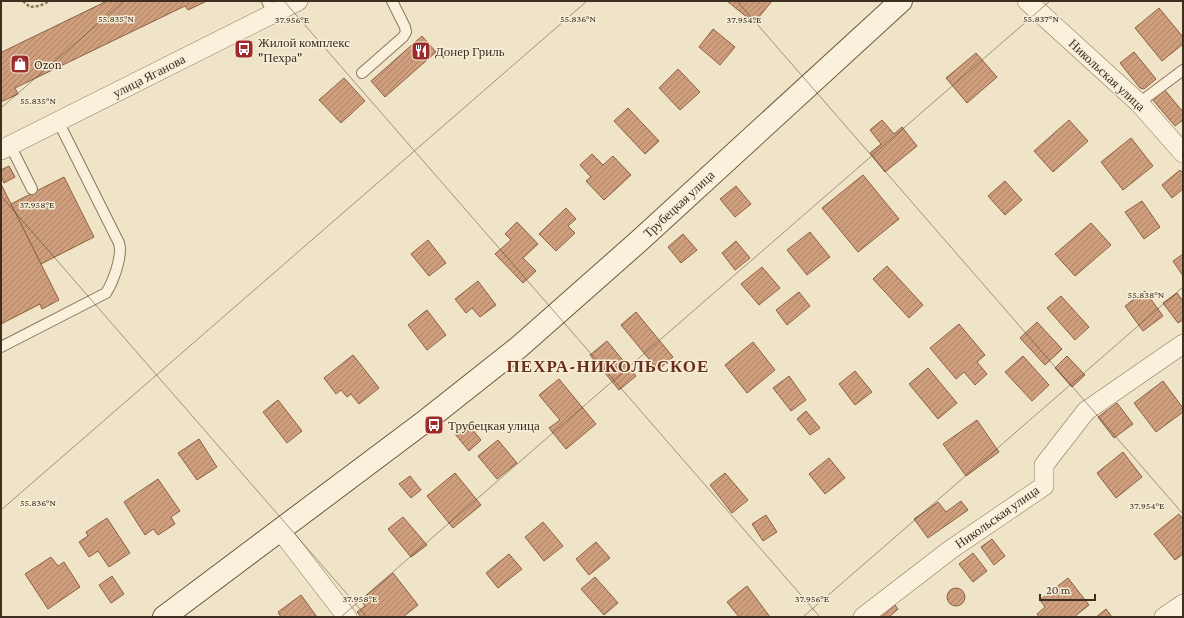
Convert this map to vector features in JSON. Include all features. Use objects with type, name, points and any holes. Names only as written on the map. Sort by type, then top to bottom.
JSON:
[{"type":"main road","name":"Трубецкая улица","points":[[164,617],[428,419],[518,347],[639,241],[900,1]]},
{"type":"street","name":"улица Яганова","points":[[5,148],[270,7],[298,1]]},
{"type":"street","name":"Никольская улица","points":[[1027,1],[1139,103],[1183,153]]},
{"type":"street","name":"Никольская улица","points":[[863,617],[950,550],[1044,486],[1044,465],[1086,411],[1183,344]]},
{"type":"street","points":[[280,530],[347,617]]},
{"type":"street","points":[[1164,617],[1183,604]]},
{"type":"lane","points":[[362,72],[403,37],[406,32],[392,1]]},
{"type":"lane","points":[[1139,103],[1183,70]]},
{"type":"lane","points":[[1,347],[106,293],[120,256],[121,249],[119,242],[58,121]]},
{"type":"lane","points":[[5,148],[32,189]]},
{"type":"path","points":[[23,1],[30,7],[39,6],[50,1]]},
{"type":"building","points":[[107,1],[207,1],[188,10],[185,6],[15,88],[18,94],[1,102],[1,50],[2,52]]},
{"type":"building","points":[[727,1],[772,1],[754,23]]},
{"type":"building","points":[[1159,8],[1183,37],[1183,44],[1162,61],[1135,28]]},
{"type":"building","points":[[713,29],[735,47],[720,65],[699,47]]},
{"type":"building","points":[[422,36],[436,52],[385,97],[371,81]]},
{"type":"building","points":[[1134,52],[1156,79],[1144,89],[1140,88],[1120,63]]},
{"type":"building","points":[[976,53],[997,77],[967,103],[946,78]]},
{"type":"building","points":[[678,69],[700,92],[680,110],[659,88]]},
{"type":"building","points":[[344,78],[365,101],[341,123],[319,100]]},
{"type":"building","points":[[1164,89],[1183,112],[1183,120],[1175,126],[1152,99]]},
{"type":"building","points":[[628,108],[659,141],[645,154],[614,121]]},
{"type":"building","points":[[882,120],[894,134],[902,127],[917,146],[885,172],[870,153],[881,144],[870,130]]},
{"type":"building","points":[[1069,120],[1088,141],[1053,172],[1034,151]]},
{"type":"building","points":[[1131,138],[1153,166],[1123,190],[1101,162]]},
{"type":"building","points":[[592,154],[603,165],[613,156],[631,175],[604,200],[586,181],[591,177],[580,165]]},
{"type":"building","points":[[9,166],[15,177],[4,183],[1,176],[1,170]]},
{"type":"building","points":[[1180,170],[1183,173],[1183,189],[1172,198],[1162,185]]},
{"type":"building","points":[[863,175],[899,219],[858,252],[822,208]]},
{"type":"building","points":[[64,177],[94,237],[41,264],[11,204]]},
{"type":"building","points":[[1005,181],[1022,200],[1005,215],[988,196]]},
{"type":"building","points":[[1,184],[59,300],[42,309],[40,304],[1,324]]},
{"type":"building","points":[[736,186],[751,204],[735,217],[720,199]]},
{"type":"building","points":[[1142,201],[1160,227],[1144,239],[1125,212]]},
{"type":"building","points":[[566,208],[576,219],[568,226],[575,233],[556,251],[539,234]]},
{"type":"building","points":[[517,222],[538,244],[523,258],[536,271],[523,283],[495,254],[511,240],[505,234]]},
{"type":"building","points":[[1091,223],[1111,245],[1075,276],[1055,254]]},
{"type":"building","points":[[810,232],[830,257],[807,275],[787,250]]},
{"type":"building","points":[[683,234],[697,250],[681,263],[668,247]]},
{"type":"building","points":[[428,240],[446,263],[429,276],[411,254]]},
{"type":"building","points":[[736,241],[750,258],[735,270],[722,253]]},
{"type":"building","points":[[1183,254],[1183,276],[1173,261]]},
{"type":"building","points":[[887,266],[923,305],[909,318],[873,279]]},
{"type":"building","points":[[762,267],[780,288],[759,305],[741,284]]},
{"type":"building","points":[[478,281],[496,305],[480,317],[472,308],[466,313],[455,299]]},
{"type":"building","points":[[1145,291],[1163,316],[1143,331],[1125,306]]},
{"type":"building","points":[[799,292],[810,306],[787,325],[776,310]]},
{"type":"building","points":[[1177,293],[1183,301],[1183,320],[1178,323],[1163,303]]},
{"type":"building","points":[[1061,296],[1089,327],[1075,340],[1047,308]]},
{"type":"building","points":[[427,310],[446,335],[427,350],[408,325]]},
{"type":"building","points":[[636,312],[673,357],[658,370],[621,325]]},
{"type":"building","points":[[1037,322],[1062,349],[1045,365],[1020,338]]},
{"type":"building","points":[[959,324],[985,355],[977,362],[987,374],[975,385],[964,372],[956,379],[930,348]]},
{"type":"building","points":[[607,341],[636,376],[619,390],[590,355]]},
{"type":"building","points":[[753,342],[775,370],[747,393],[725,365]]},
{"type":"building","points":[[353,355],[379,388],[359,404],[351,394],[347,397],[341,390],[336,394],[324,378]]},
{"type":"building","points":[[1023,356],[1049,385],[1032,401],[1005,372]]},
{"type":"building","points":[[1067,356],[1085,375],[1072,387],[1055,368]]},
{"type":"building","points":[[928,368],[957,403],[938,419],[909,384]]},
{"type":"building","points":[[855,371],[872,392],[855,405],[839,384]]},
{"type":"building","points":[[789,376],[806,400],[791,411],[773,388]]},
{"type":"building","points":[[559,379],[596,424],[566,449],[549,428],[560,420],[539,395]]},
{"type":"building","points":[[1163,381],[1183,408],[1183,412],[1156,432],[1134,403]]},
{"type":"building","points":[[278,400],[302,431],[287,443],[263,412]]},
{"type":"building","points":[[1117,403],[1133,424],[1114,438],[1098,417]]},
{"type":"building","points":[[806,411],[820,428],[810,435],[797,419]]},
{"type":"building","points":[[977,420],[999,452],[966,476],[943,444]]},
{"type":"building","points":[[468,424],[481,440],[469,451],[455,434]]},
{"type":"building","points":[[199,439],[217,467],[197,480],[178,453]]},
{"type":"building","points":[[498,440],[517,463],[497,479],[478,456]]},
{"type":"building","points":[[1123,452],[1142,477],[1116,498],[1097,473]]},
{"type":"building","points":[[829,458],[845,478],[825,494],[809,474]]},
{"type":"building","points":[[455,473],[481,505],[453,528],[427,496]]},
{"type":"building","points":[[725,473],[748,500],[732,513],[710,485]]},
{"type":"building","points":[[410,476],[421,490],[411,498],[399,484]]},
{"type":"building","points":[[158,479],[180,511],[171,517],[175,524],[158,535],[153,529],[145,535],[124,502]]},
{"type":"building","points":[[961,501],[968,510],[928,538],[914,519],[938,502],[946,512]]},
{"type":"building","points":[[1179,514],[1183,519],[1183,554],[1175,560],[1154,534]]},
{"type":"building","points":[[766,515],[777,532],[763,541],[752,524]]},
{"type":"building","points":[[403,517],[427,545],[411,557],[388,529]]},
{"type":"building","points":[[107,518],[130,553],[109,567],[98,551],[89,557],[79,542],[88,536],[86,532]]},
{"type":"building","points":[[543,522],[563,546],[544,561],[525,537]]},
{"type":"building","points":[[992,539],[1005,556],[994,565],[981,547]]},
{"type":"building","points":[[596,542],[610,558],[589,575],[576,559]]},
{"type":"building","points":[[973,553],[987,571],[973,582],[959,564]]},
{"type":"building","points":[[509,554],[522,569],[498,588],[486,573]]},
{"type":"building","points":[[51,557],[58,566],[64,562],[80,587],[48,609],[25,574]]},
{"type":"building","points":[[393,573],[418,605],[403,617],[361,617],[357,612],[365,606],[361,600]]},
{"type":"building","points":[[112,576],[124,594],[111,603],[99,585]]},
{"type":"building","points":[[595,577],[618,603],[604,615],[581,589]]},
{"type":"building","points":[[1068,578],[1089,605],[1074,617],[1039,617],[1037,614],[1045,607],[1040,600]]},
{"type":"building","points":[[747,586],[770,617],[739,617],[727,602]]},
{"type":"building","points":[[952,588],[960,588],[965,593],[963,604],[960,606],[952,606],[947,601],[947,593]]},
{"type":"building","points":[[301,595],[317,617],[281,617],[278,612]]},
{"type":"building","points":[[892,601],[898,609],[889,617],[872,617]]},
{"type":"building","points":[[1106,609],[1112,617],[1096,617]]},
{"type":"place","name":"Жилой комплекс \"Пехра\"","points":[[244,49]]},
{"type":"place","name":"Донер Гриль","points":[[421,51]]},
{"type":"place","name":"Ozon","points":[[20,64]]},
{"type":"place","name":"Трубецкая улица","points":[[434,425]]},
{"type":"district","name":"ПЕХРА-НИКОЛЬСКОЕ","points":[[608,366]]}]
